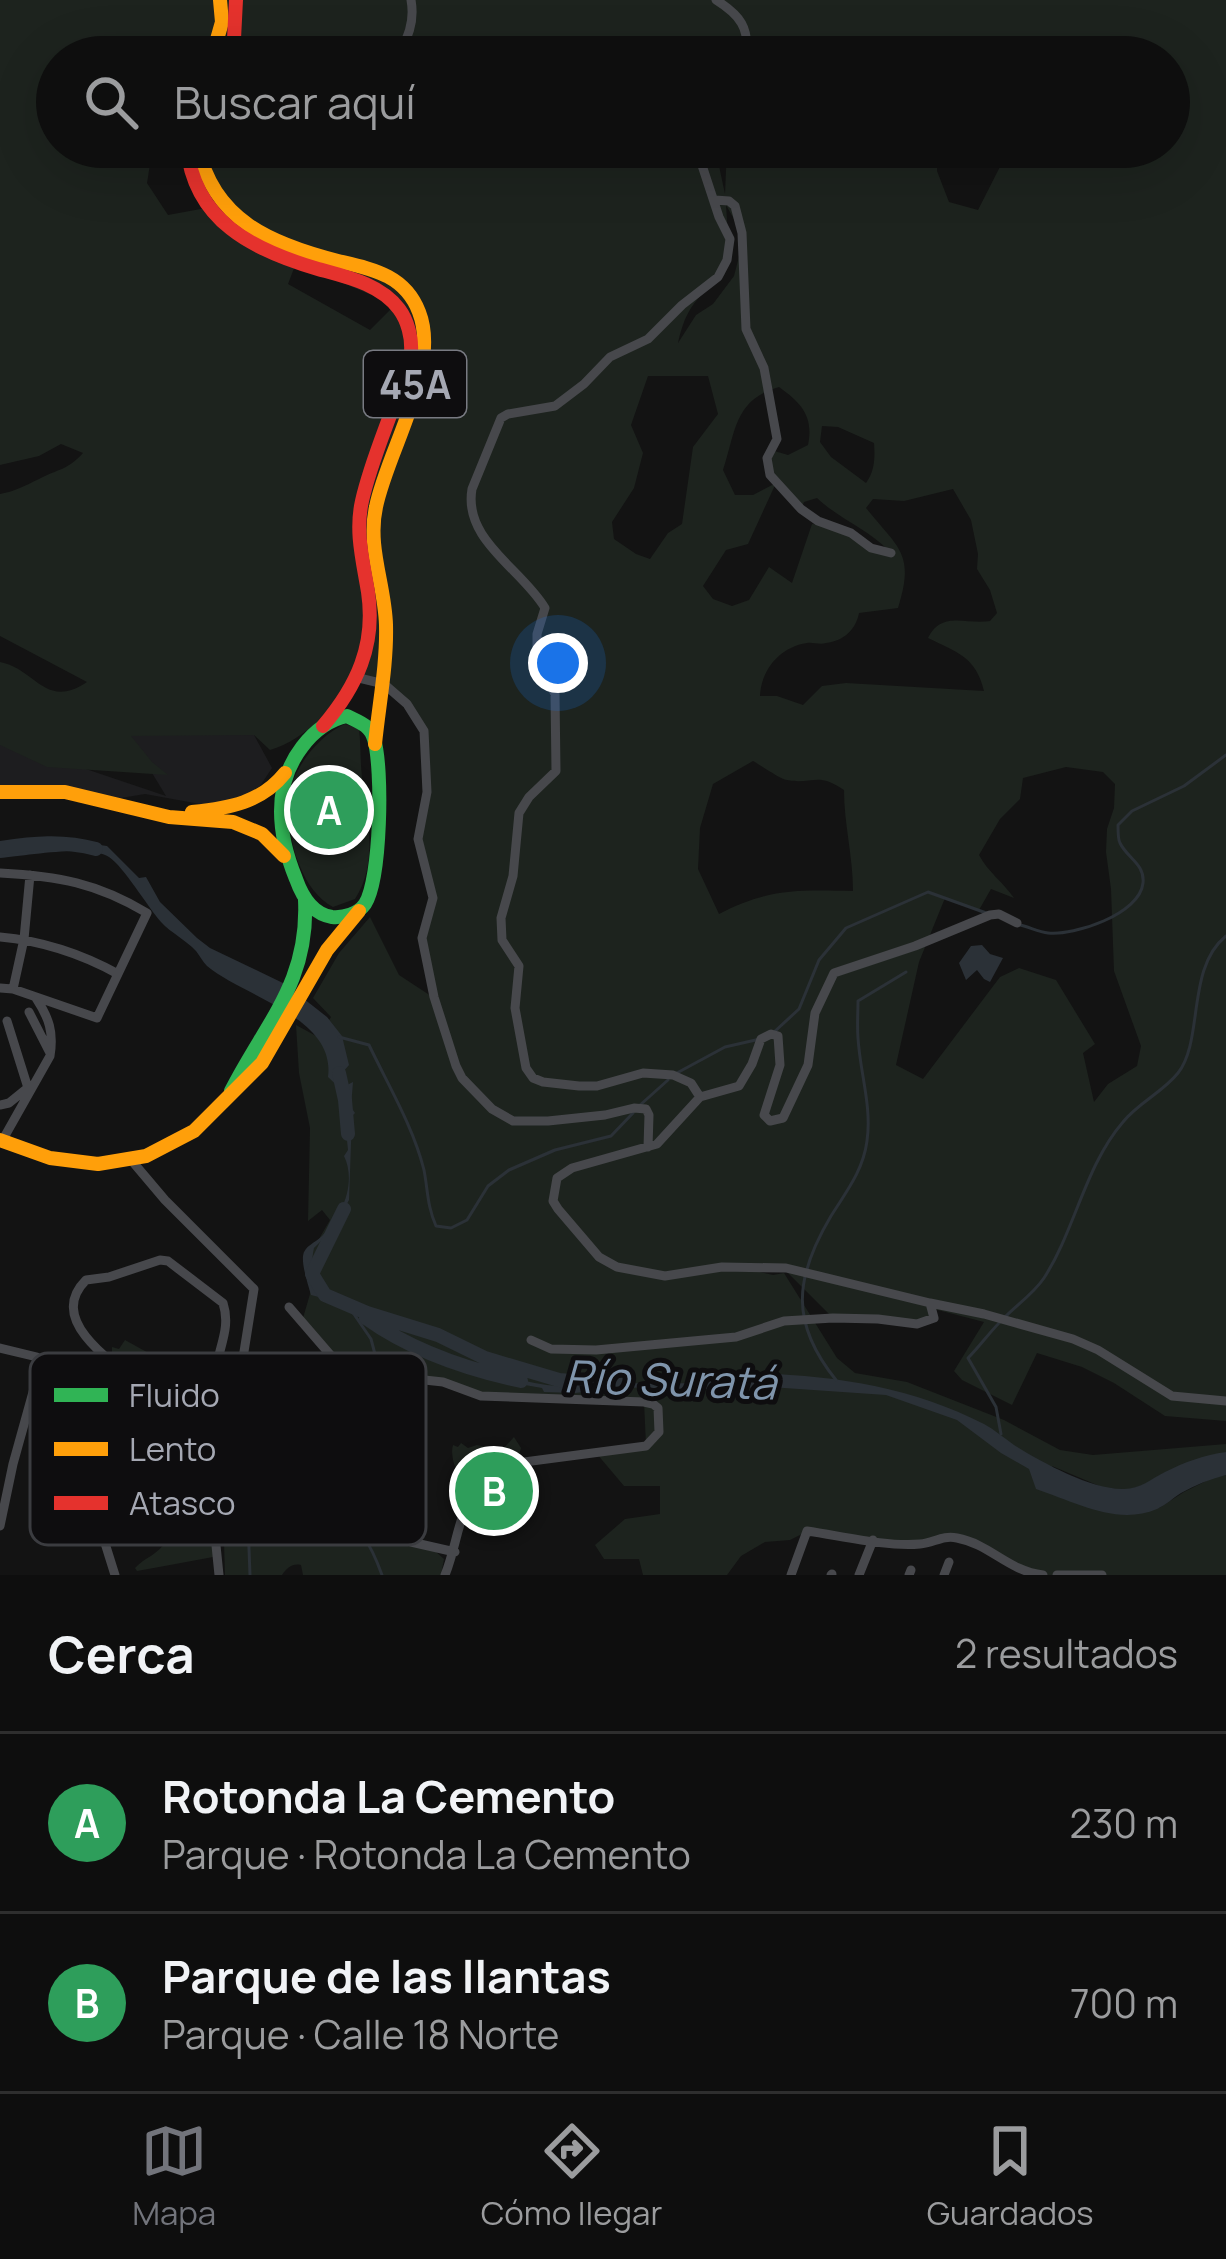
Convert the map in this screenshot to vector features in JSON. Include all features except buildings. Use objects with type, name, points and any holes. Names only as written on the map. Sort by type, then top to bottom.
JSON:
[{"type":"main road","points":[[220,0],[220,36]]},
{"type":"main road","points":[[234,36],[236,0]]},
{"type":"main road","name":"45A","points":[[189,168],[206,208],[228,227],[274,253],[375,289],[396,304],[411,344],[359,514],[358,542],[372,624],[366,660],[339,709],[302,746],[289,767],[280,806],[281,837],[308,921],[301,984]]},
{"type":"main road","name":"45A","points":[[1,1141],[50,1160],[105,1165],[166,1148],[194,1131],[231,1090],[301,984],[362,908],[376,872],[375,744],[386,624],[375,563],[374,514],[422,366],[422,320],[398,282],[380,271],[287,244],[238,220],[214,195],[201,168]]},
{"type":"main road","points":[[323,726],[342,716],[358,719],[370,729],[375,744]]},
{"type":"main road","points":[[128,806],[181,813],[242,806],[269,792],[289,767]]},
{"type":"main road","points":[[0,792],[65,792],[169,817],[233,823],[275,844],[286,857]]},
{"type":"main road","points":[[305,900],[330,917],[362,908]]},
{"type":"street","points":[[409,36],[411,0]]},
{"type":"street","points":[[716,0],[738,15],[747,36]]},
{"type":"street","points":[[700,1097],[691,1083],[673,1075],[644,1073],[579,1086],[538,1081],[526,1068],[515,1008],[519,966],[502,940],[501,918],[513,876],[519,813],[557,767],[556,698],[537,652],[545,608],[485,539],[473,520],[470,502],[501,418],[555,406],[610,357],[648,339],[682,304],[718,277],[727,260],[730,238],[704,168]]},
{"type":"street","points":[[715,200],[735,206],[742,233],[746,329],[764,368],[777,439],[767,458],[770,475],[818,521],[891,553]]},
{"type":"street","points":[[359,678],[384,684],[407,704],[424,731],[427,792],[418,839],[433,898],[422,938],[434,998],[462,1078],[492,1109],[513,1121],[590,1118],[646,1109],[648,1148]]},
{"type":"street","points":[[0,873],[52,876],[106,892],[148,914],[97,1018],[0,988]]},
{"type":"street","points":[[14,989],[30,874]]},
{"type":"street","points":[[1018,923],[992,914],[834,973],[815,1012],[808,1065],[784,1118],[770,1120],[764,1114],[780,1065],[778,1036],[771,1034],[761,1039],[740,1086],[700,1097],[657,1144],[572,1168],[554,1182],[553,1201],[607,1262],[640,1274],[665,1276],[722,1267],[786,1268],[1073,1339],[1098,1349],[1172,1396],[1226,1402]]},
{"type":"street","points":[[0,937],[72,952],[118,974]]},
{"type":"street","points":[[1,1141],[50,1053],[50,1021],[35,998]]},
{"type":"street","points":[[29,1012],[50,1053]]},
{"type":"street","points":[[7,1021],[28,1088]]},
{"type":"street","points":[[0,1105],[28,1088],[40,1072]]},
{"type":"street","points":[[132,1160],[254,1289],[244,1353]]},
{"type":"street","points":[[102,1353],[78,1322],[77,1289],[86,1280],[160,1260],[224,1303],[228,1327],[217,1353]]},
{"type":"street","points":[[531,1340],[551,1349],[596,1350],[736,1337],[784,1322],[816,1319],[878,1318],[920,1324],[934,1318],[930,1303]]},
{"type":"street","points":[[290,1307],[329,1353]]},
{"type":"street","points":[[0,1348],[30,1355]]},
{"type":"street","points":[[426,1380],[482,1396],[653,1403],[661,1424],[656,1438],[646,1446],[509,1464],[497,1472],[466,1506],[445,1575]]},
{"type":"street","points":[[0,1526],[30,1400]]},
{"type":"street","points":[[0,1461],[13,1464]]},
{"type":"street","points":[[791,1575],[807,1531],[923,1544],[947,1537],[962,1539],[1025,1573],[1042,1575]]},
{"type":"street","points":[[859,1575],[873,1540]]},
{"type":"street","points":[[106,1545],[115,1575]]},
{"type":"street","points":[[216,1545],[219,1575]]},
{"type":"street","points":[[424,1545],[454,1552]]},
{"type":"street","points":[[944,1575],[949,1562]]},
{"type":"street","points":[[1057,1575],[1102,1575]]},
{"type":"shaded area","points":[[0,0],[1226,0],[1226,1421],[1165,1416],[1082,1367],[1037,1353],[1012,1405],[962,1380],[954,1371],[984,1322],[934,1309],[934,1319],[918,1323],[833,1318],[786,1271],[760,1272],[784,1273],[837,1358],[855,1373],[907,1382],[1004,1420],[1060,1450],[1093,1455],[1226,1444],[1226,1452],[1128,1490],[1104,1488],[1052,1466],[1078,1503],[1159,1508],[1226,1475],[1226,1575],[1042,1575],[962,1537],[923,1544],[808,1531],[790,1540],[765,1542],[741,1556],[727,1575],[643,1575],[639,1559],[604,1559],[595,1545],[625,1519],[660,1514],[660,1486],[624,1486],[597,1454],[646,1445],[644,1402],[481,1396],[426,1380],[426,1353],[332,1353],[303,1318],[310,1294],[312,1251],[330,1220],[322,1210],[308,1221],[310,1128],[296,1025],[318,1037],[331,1017],[313,998],[339,953],[370,917],[399,975],[431,996],[424,946],[432,885],[418,849],[425,798],[420,721],[407,704],[360,678],[308,730],[270,750],[254,735],[131,736],[168,775],[47,767],[0,745],[0,662],[51,690],[61,692],[87,682],[0,636],[0,494],[62,469],[83,453],[61,444],[39,456],[0,465]],"holes":[[[726,205],[744,237],[734,276],[713,304],[696,315],[678,343],[694,304],[725,274]],[[296,263],[395,305],[370,330],[288,284]],[[648,376],[708,376],[718,414],[693,447],[682,524],[668,533],[650,559],[614,539],[612,522],[634,488],[643,453],[631,425]],[[779,387],[799,405],[809,426],[808,445],[788,455],[771,450],[770,475],[801,509],[804,502],[817,498],[889,551],[812,524],[792,583],[769,567],[749,600],[732,606],[713,599],[703,586],[726,550],[748,544],[776,483],[753,495],[735,495],[723,470],[739,419],[764,393]],[[822,426],[838,427],[874,443],[873,469],[866,483],[831,457],[820,442]],[[953,489],[971,520],[977,569],[997,613],[990,621],[947,621],[928,638],[970,663],[984,691],[846,683],[822,686],[803,705],[760,696],[768,669],[788,649],[838,640],[852,629],[859,613],[898,608],[905,575],[901,553],[866,508],[873,499],[904,501]],[[753,761],[784,779],[835,784],[844,790],[853,891],[784,892],[719,914],[698,869],[700,828],[713,784]],[[1066,767],[1103,772],[1115,784],[1106,852],[1114,971],[1141,1046],[1137,1066],[1108,1084],[1094,1102],[1083,1053],[1095,1044],[1056,980],[1019,968],[1000,977],[923,1079],[896,1065],[919,962],[945,898],[979,910],[991,889],[1014,898],[979,855],[1000,819],[1020,799],[1023,778]]]},
{"type":"shaded area","points":[[345,724],[359,729],[369,855],[355,899],[333,907],[312,888],[297,859],[289,797],[308,754]]},
{"type":"shaded area","points":[[129,735],[254,735],[272,768],[260,786],[211,806],[145,794],[121,798],[0,788],[0,740],[166,796]]},
{"type":"shaded area","points":[[86,843],[107,846],[139,878],[146,877],[160,902],[197,938],[285,984],[327,1017],[342,1036],[349,1065],[343,1072],[347,1085],[353,1082],[351,1107],[355,1113],[349,1200],[334,1228],[314,1248],[315,1282],[336,1304],[414,1331],[366,1321],[311,1295],[304,1253],[336,1219],[349,1177],[344,1156],[348,1150],[345,1121],[350,1114],[345,1093],[328,1077],[327,1056],[318,1039],[284,1011],[207,966],[161,922],[109,857],[73,851],[0,858],[0,854]]},
{"type":"shaded area","points":[[982,945],[1003,958],[990,982],[977,970],[966,980],[959,963],[971,946]]},
{"type":"shaded area","points":[[425,1335],[523,1380],[553,1386],[700,1382],[734,1373],[798,1375],[893,1390],[955,1410],[1052,1467],[1111,1488],[1135,1487],[1187,1462],[1226,1452],[1226,1475],[1192,1487],[1157,1509],[1111,1514],[1036,1489],[1029,1469],[957,1420],[886,1395],[770,1387],[544,1392],[508,1382],[502,1374]]},
{"type":"shaded area","points":[[125,1340],[148,1353],[112,1353],[112,1347],[119,1349]]},
{"type":"shaded area","points":[[514,1437],[521,1448],[517,1463],[494,1466],[480,1478],[472,1464],[466,1467],[468,1475],[460,1476],[453,1445],[502,1450]]},
{"type":"shaded area","points":[[508,1467],[509,1514],[469,1505],[487,1482]]},
{"type":"shaded area","points":[[163,1545],[211,1545],[215,1551],[213,1557],[135,1568]]},
{"type":"shaded area","points":[[224,1545],[420,1545],[444,1559],[441,1575],[303,1575],[298,1565],[282,1575],[225,1575]]},
{"type":"waterway","points":[[1020,925],[1048,933],[1073,931],[1104,921],[1131,904],[1143,876],[1120,843],[1118,825],[1132,811],[1184,786],[1226,755]]},
{"type":"waterway","name":"Río Suratá","points":[[0,848],[48,843],[96,849]]},
{"type":"waterway","points":[[773,1033],[799,1009],[819,960],[846,928],[928,892],[989,914]]},
{"type":"waterway","points":[[1001,1434],[996,1407],[968,1358],[1044,1278],[1110,1139],[1129,1115],[1178,1073],[1191,1042],[1205,966],[1226,936]]},
{"type":"waterway","points":[[836,1380],[804,1319],[804,1280],[819,1239],[865,1152],[868,1115],[858,1001],[906,972]]},
{"type":"waterway","points":[[339,1037],[369,1045],[413,1138],[436,1226],[451,1228],[467,1220],[488,1186],[509,1170],[555,1150],[611,1136],[633,1113]]},
{"type":"waterway","points":[[675,1074],[725,1047],[760,1039]]},
{"type":"waterway","name":"Río Suratá","points":[[339,1073],[348,1134]]},
{"type":"waterway","points":[[639,1106],[668,1080]]},
{"type":"waterway","name":"Río Suratá","points":[[344,1209],[312,1274],[325,1295],[438,1335],[485,1358],[559,1380],[622,1385]]},
{"type":"waterway","points":[[347,1304],[371,1339],[375,1353]]},
{"type":"waterway","points":[[366,1318],[440,1357],[521,1381]]},
{"type":"waterway","points":[[249,1545],[250,1575]]},
{"type":"waterway","points":[[369,1545],[382,1575]]},
{"type":"traffic: fast","points":[[347,716],[367,727],[374,739],[379,823],[365,904],[350,915],[332,917],[313,908],[298,885],[282,828],[282,794],[292,762],[307,741],[328,723],[347,716]]},
{"type":"traffic: fast","points":[[231,1091],[293,979],[305,900]]},
{"type":"traffic: slow","points":[[218,36],[220,0]]},
{"type":"traffic: slow","points":[[205,168],[217,193],[248,225],[290,246],[386,276],[405,290],[419,312],[424,334],[418,384],[382,485],[374,522],[386,625],[375,744]]},
{"type":"traffic: slow","points":[[192,812],[255,797],[285,773]]},
{"type":"traffic: slow","points":[[0,792],[65,792],[169,817],[233,822],[262,834],[284,856]]},
{"type":"traffic: slow","points":[[0,1140],[50,1158],[98,1164],[146,1156],[194,1131],[262,1063],[327,950],[359,911]]},
{"type":"traffic: jam","points":[[234,36],[236,0]]},
{"type":"traffic: jam","points":[[191,168],[201,195],[231,229],[271,252],[373,287],[399,309],[409,330],[409,364],[373,461],[360,513],[370,611],[366,647],[346,696],[323,726]]},
{"type":"place","name":"Rotonda La Cemento","points":[[329,810]]},
{"type":"place","name":"Parque de las llantas","points":[[494,1491]]}]
